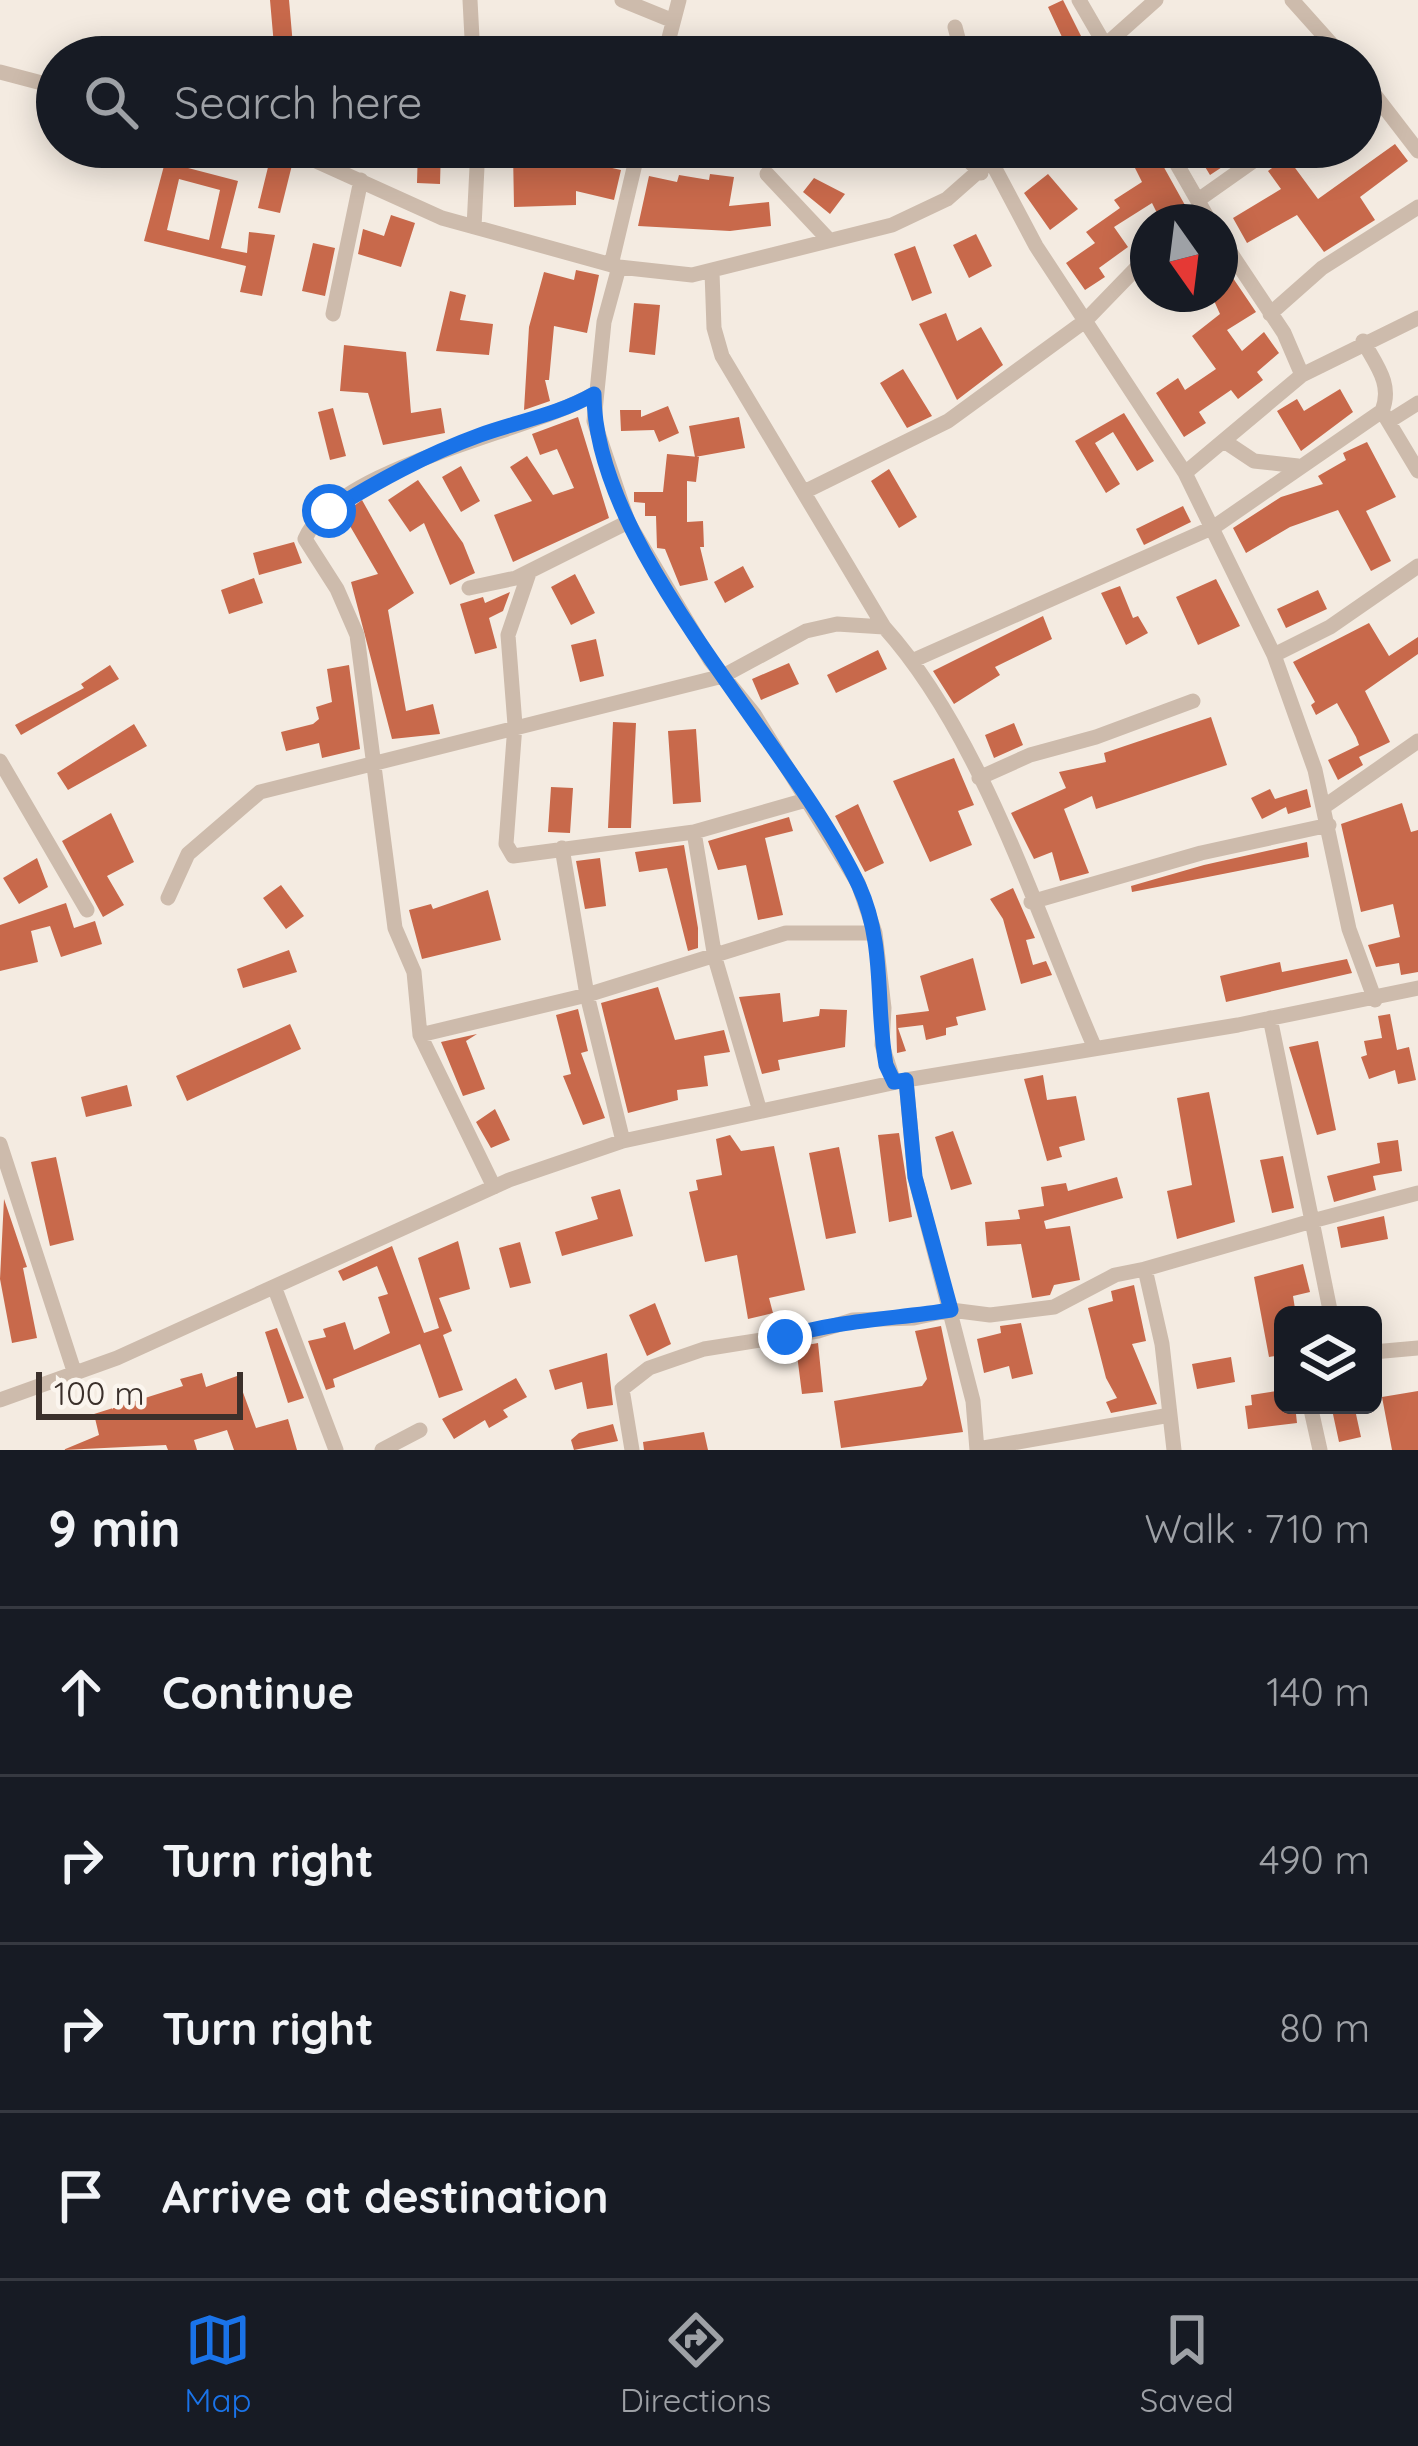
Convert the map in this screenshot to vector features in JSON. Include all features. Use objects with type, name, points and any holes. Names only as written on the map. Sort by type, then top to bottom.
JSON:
[{"type":"street","points":[[470,0],[472,36]]},
{"type":"street","points":[[622,0],[671,20]]},
{"type":"street","points":[[668,36],[679,0]]},
{"type":"street","points":[[1079,0],[1095,36]]},
{"type":"street","points":[[1120,36],[1156,0]]},
{"type":"street","points":[[1292,0],[1324,36]]},
{"type":"street","points":[[956,27],[958,36]]},
{"type":"street","points":[[0,72],[36,81]]},
{"type":"street","points":[[1382,105],[1418,151]]},
{"type":"street","points":[[334,168],[406,204],[474,227],[615,266],[667,275],[712,272],[892,225],[947,199],[982,168]]},
{"type":"street","points":[[474,227],[477,168]]},
{"type":"street","points":[[636,168],[615,266],[594,394],[594,421],[628,522],[858,883],[875,933],[882,1045],[900,1081],[915,1177],[973,1401],[977,1450],[1170,1414]]},
{"type":"street","points":[[1000,168],[1036,246],[1185,473],[1274,655],[1325,806],[1349,929],[1375,1000]]},
{"type":"street","points":[[1180,168],[1201,204]]},
{"type":"street","points":[[1211,204],[1250,168]]},
{"type":"street","points":[[767,175],[829,240]]},
{"type":"street","points":[[333,314],[362,180]]},
{"type":"street","points":[[1270,314],[1322,268],[1418,207]]},
{"type":"street","points":[[1238,265],[1302,375]]},
{"type":"street","points":[[712,272],[714,328],[722,356],[884,627],[914,660],[979,778],[1094,1046]]},
{"type":"street","points":[[806,491],[948,421],[1085,321],[1130,275]]},
{"type":"street","points":[[1185,473],[1227,443],[1302,375],[1363,341],[1418,318]]},
{"type":"street","points":[[1363,341],[1386,382],[1386,416],[1418,471]]},
{"type":"street","points":[[494,1187],[420,1035],[414,972],[395,928],[357,635],[337,589],[305,539],[311,524],[407,464],[486,433],[533,422],[594,394]]},
{"type":"street","points":[[914,660],[1214,527],[1301,466],[1386,416],[1418,403]]},
{"type":"street","points":[[1227,443],[1254,461],[1301,466]]},
{"type":"street","points":[[469,588],[529,572],[628,522]]},
{"type":"street","points":[[1274,655],[1330,627],[1418,566]]},
{"type":"street","points":[[529,572],[508,635],[515,724],[508,851],[513,856],[694,832],[806,800]]},
{"type":"street","points":[[168,898],[188,854],[260,792],[515,724],[723,676],[806,631],[837,624],[884,627]]},
{"type":"street","points":[[979,778],[1030,755],[1193,701]]},
{"type":"street","points":[[1325,806],[1418,741]]},
{"type":"street","points":[[0,761],[87,910]]},
{"type":"street","points":[[1031,902],[1202,853],[1329,825]]},
{"type":"street","points":[[694,832],[715,958],[759,1108]]},
{"type":"street","points":[[562,848],[587,995],[623,1141]]},
{"type":"street","points":[[420,1035],[587,995],[715,958],[738,944],[786,933],[875,933]]},
{"type":"street","points":[[0,1400],[75,1374],[275,1289],[494,1187],[623,1141],[759,1108],[1375,1000],[1418,988]]},
{"type":"street","points":[[1270,1018],[1328,1306]]},
{"type":"street","points":[[0,1144],[75,1374]]},
{"type":"street","points":[[632,1450],[622,1389],[627,1380],[675,1356],[818,1331],[853,1320],[914,1318],[951,1310],[990,1315],[1054,1306],[1115,1275],[1418,1192]]},
{"type":"street","points":[[1145,1269],[1174,1450]]},
{"type":"street","points":[[275,1289],[336,1450]]},
{"type":"street","points":[[1382,1351],[1418,1348]]},
{"type":"street","points":[[1312,1414],[1320,1450]]},
{"type":"street","points":[[382,1450],[420,1430]]},
{"type":"building","points":[[270,0],[289,0],[292,36],[273,36]]},
{"type":"building","points":[[1063,0],[1081,36],[1062,36],[1048,7]]},
{"type":"building","points":[[1395,144],[1408,161],[1360,197],[1375,220],[1324,252],[1297,215],[1247,243],[1238,227],[1238,215],[1281,189],[1268,171],[1272,168],[1295,168],[1318,199],[1361,168],[1382,168],[1382,153]]},
{"type":"building","points":[[163,168],[188,168],[238,181],[221,248],[247,253],[249,232],[275,235],[262,296],[240,292],[246,266],[144,241]],"holes":[[[179,179],[220,190],[209,240],[167,230]]]},
{"type":"building","points":[[268,168],[291,168],[280,213],[258,208]]},
{"type":"building","points":[[417,168],[440,168],[440,184],[417,183]]},
{"type":"building","points":[[513,168],[621,170],[614,200],[576,191],[576,205],[514,207]]},
{"type":"building","points":[[1135,168],[1164,168],[1184,204],[1130,204],[1130,217],[1114,227],[1128,247],[1099,268],[1105,277],[1085,290],[1066,263],[1095,243],[1086,232],[1120,208],[1114,200],[1142,182]]},
{"type":"building","points":[[710,174],[734,177],[729,206],[769,202],[771,226],[730,231],[638,226],[649,176],[677,182],[679,175],[709,180]]},
{"type":"building","points":[[1048,174],[1078,209],[1050,230],[1024,193]]},
{"type":"building","points":[[814,178],[845,194],[830,214],[803,192]]},
{"type":"building","points":[[391,215],[415,223],[401,267],[358,254],[363,229],[384,236]]},
{"type":"building","points":[[976,234],[992,266],[969,278],[953,245]]},
{"type":"building","points":[[313,243],[335,248],[325,296],[302,291]]},
{"type":"building","points":[[915,246],[932,293],[912,301],[894,254]]},
{"type":"building","points":[[576,270],[599,275],[587,333],[554,326],[549,380],[545,380],[550,401],[524,410],[529,327],[544,272],[574,280]]},
{"type":"building","points":[[1238,286],[1256,312],[1227,330],[1242,351],[1264,332],[1279,353],[1257,372],[1263,380],[1238,399],[1231,390],[1199,412],[1206,423],[1184,437],[1156,393],[1178,378],[1185,390],[1216,369],[1192,336],[1220,314],[1238,312]]},
{"type":"building","points":[[450,291],[466,295],[460,320],[493,324],[489,355],[436,351]]},
{"type":"building","points":[[634,303],[660,305],[655,355],[629,352]]},
{"type":"building","points":[[946,313],[957,341],[981,327],[1003,365],[957,400],[919,324]]},
{"type":"building","points":[[344,345],[406,352],[411,413],[441,408],[445,433],[383,445],[368,393],[340,391]]},
{"type":"building","points":[[903,369],[932,416],[907,428],[880,383]]},
{"type":"building","points":[[1340,389],[1353,412],[1301,451],[1277,411],[1297,399],[1304,411]]},
{"type":"building","points":[[668,406],[679,433],[659,442],[654,430],[621,431],[620,410],[641,410],[641,417]]},
{"type":"building","points":[[333,408],[346,456],[330,460],[318,412]]},
{"type":"building","points":[[1124,413],[1154,461],[1137,471],[1113,432],[1095,443],[1120,484],[1106,493],[1075,441]]},
{"type":"building","points":[[578,417],[609,518],[513,562],[494,515],[532,501],[510,467],[527,456],[553,495],[574,488],[557,449],[540,455],[532,434]]},
{"type":"building","points":[[739,417],[745,448],[695,457],[689,426]]},
{"type":"building","points":[[1367,442],[1396,497],[1366,511],[1391,561],[1371,571],[1338,510],[1290,527],[1246,553],[1233,528],[1281,497],[1323,484],[1318,476],[1346,460],[1343,453]]},
{"type":"building","points":[[667,454],[699,457],[696,482],[687,481],[687,522],[703,521],[704,547],[700,547],[708,580],[680,586],[665,549],[657,548],[656,516],[645,516],[645,503],[634,502],[634,492],[663,492]]},
{"type":"building","points":[[461,466],[480,501],[461,512],[442,477]]},
{"type":"building","points":[[889,469],[917,517],[899,528],[871,481]]},
{"type":"building","points":[[418,480],[463,543],[475,573],[450,585],[424,523],[410,532],[388,500]]},
{"type":"building","points":[[362,500],[414,593],[388,610],[406,711],[433,704],[440,734],[392,739],[351,582],[378,574],[343,514]]},
{"type":"building","points":[[1183,506],[1191,522],[1144,545],[1136,529]]},
{"type":"building","points":[[294,542],[302,563],[259,575],[253,553]]},
{"type":"building","points":[[743,566],[754,587],[725,603],[714,582]]},
{"type":"building","points":[[575,574],[595,613],[571,625],[551,587]]},
{"type":"building","points":[[254,578],[263,603],[229,614],[221,590]]},
{"type":"building","points":[[1216,579],[1240,626],[1198,645],[1176,597]]},
{"type":"building","points":[[1120,586],[1133,618],[1138,616],[1148,633],[1126,645],[1101,593]]},
{"type":"building","points":[[1318,590],[1327,609],[1286,628],[1277,609]]},
{"type":"building","points":[[510,592],[503,611],[489,618],[497,648],[475,654],[460,604],[483,597],[485,603]]},
{"type":"building","points":[[1043,616],[1052,639],[995,667],[1000,675],[954,704],[933,671]]},
{"type":"building","points":[[1369,623],[1389,656],[1418,637],[1418,654],[1365,691],[1390,742],[1359,757],[1363,765],[1338,780],[1328,760],[1359,745],[1356,737],[1337,703],[1316,715],[1311,705],[1315,702],[1293,662]]},
{"type":"building","points":[[596,639],[604,676],[580,682],[571,645]]},
{"type":"building","points":[[878,650],[887,669],[836,693],[827,675]]},
{"type":"building","points":[[789,663],[799,684],[761,700],[752,679]]},
{"type":"building","points":[[110,665],[119,679],[21,735],[15,725],[84,688],[81,684]]},
{"type":"building","points":[[349,665],[360,749],[322,758],[319,743],[286,751],[281,732],[313,724],[319,719],[316,707],[332,702],[327,669]]},
{"type":"building","points":[[1211,717],[1227,765],[1096,809],[1092,796],[1064,809],[1089,873],[1060,881],[1052,852],[1034,859],[1011,813],[1066,788],[1059,772],[1106,762],[1104,753]]},
{"type":"building","points":[[613,722],[636,723],[631,828],[608,828]]},
{"type":"building","points":[[1014,723],[1023,745],[994,758],[985,735]]},
{"type":"building","points":[[134,724],[147,746],[68,790],[57,773]]},
{"type":"building","points":[[696,729],[701,802],[673,804],[668,731]]},
{"type":"building","points":[[954,758],[974,805],[958,811],[972,845],[930,862],[893,781]]},
{"type":"building","points":[[551,787],[573,788],[570,833],[548,832]]},
{"type":"building","points":[[1270,789],[1275,799],[1307,789],[1311,807],[1288,814],[1286,807],[1262,819],[1251,798]]},
{"type":"building","points":[[1402,803],[1411,832],[1418,830],[1418,972],[1401,975],[1399,963],[1376,967],[1368,945],[1400,937],[1393,904],[1361,912],[1341,824]]},
{"type":"building","points":[[858,804],[884,863],[865,872],[835,816]]},
{"type":"building","points":[[111,813],[134,862],[107,876],[124,905],[103,917],[62,841]]},
{"type":"building","points":[[789,817],[793,831],[765,838],[783,915],[758,920],[746,865],[718,870],[708,841]]},
{"type":"building","points":[[1307,842],[1309,857],[1132,892],[1131,886],[1204,865]]},
{"type":"building","points":[[684,845],[698,928],[698,948],[688,951],[667,868],[639,872],[635,852]]},
{"type":"building","points":[[37,858],[48,887],[19,904],[3,878]]},
{"type":"building","points":[[600,858],[606,906],[585,909],[576,861]]},
{"type":"building","points":[[281,885],[304,916],[286,929],[263,898]]},
{"type":"building","points":[[1013,888],[1035,938],[1026,940],[1033,965],[1046,961],[1052,975],[1021,984],[1003,919],[990,899]]},
{"type":"building","points":[[488,890],[501,940],[422,959],[409,910],[431,904],[433,909]]},
{"type":"building","points":[[66,903],[74,928],[95,921],[102,944],[61,957],[50,926],[31,931],[38,962],[0,971],[0,925]]},
{"type":"building","points":[[289,950],[297,972],[243,988],[237,969]]},
{"type":"building","points":[[973,958],[986,1010],[956,1017],[958,1025],[946,1028],[946,1035],[926,1040],[923,1025],[898,1028],[906,1051],[897,1053],[896,1015],[929,1011],[920,976]]},
{"type":"building","points":[[1347,959],[1352,973],[1226,1002],[1220,976],[1280,962],[1282,972]]},
{"type":"building","points":[[658,987],[675,1040],[724,1030],[730,1052],[704,1056],[708,1086],[677,1090],[678,1100],[628,1113],[601,1003]]},
{"type":"building","points":[[780,993],[783,1022],[819,1016],[820,1009],[847,1010],[845,1047],[778,1060],[780,1070],[762,1074],[739,997]]},
{"type":"building","points":[[578,1009],[588,1051],[581,1053],[605,1118],[583,1125],[563,1076],[571,1074],[556,1015]]},
{"type":"building","points":[[1390,1014],[1397,1050],[1409,1047],[1416,1080],[1398,1084],[1395,1070],[1369,1079],[1361,1057],[1367,1055],[1364,1041],[1382,1038],[1378,1016]]},
{"type":"building","points":[[290,1024],[301,1049],[187,1101],[176,1076]]},
{"type":"building","points":[[477,1034],[466,1041],[485,1089],[463,1096],[441,1042]]},
{"type":"building","points":[[1318,1041],[1336,1130],[1317,1135],[1289,1047]]},
{"type":"building","points":[[1043,1075],[1047,1100],[1076,1096],[1085,1140],[1059,1147],[1062,1157],[1047,1161],[1024,1079]]},
{"type":"building","points":[[127,1085],[132,1106],[86,1117],[81,1097]]},
{"type":"building","points":[[1209,1092],[1235,1222],[1177,1239],[1167,1191],[1192,1185],[1177,1098]]},
{"type":"building","points":[[495,1109],[510,1140],[491,1148],[476,1122]]},
{"type":"building","points":[[953,1131],[972,1184],[951,1190],[935,1137]]},
{"type":"building","points":[[899,1133],[912,1217],[889,1222],[878,1135]]},
{"type":"building","points":[[730,1135],[741,1151],[774,1146],[805,1290],[769,1298],[773,1313],[748,1319],[737,1255],[705,1262],[689,1192],[698,1190],[696,1180],[722,1175],[716,1139]]},
{"type":"building","points":[[1398,1140],[1402,1171],[1373,1176],[1376,1190],[1334,1202],[1327,1176],[1380,1163],[1377,1143]]},
{"type":"building","points":[[839,1147],[856,1233],[826,1239],[809,1153]]},
{"type":"building","points":[[1283,1156],[1294,1208],[1272,1213],[1260,1160]]},
{"type":"building","points":[[56,1157],[74,1240],[50,1246],[31,1162]]},
{"type":"building","points":[[1117,1177],[1123,1198],[1044,1221],[1046,1229],[1070,1226],[1080,1280],[1054,1285],[1050,1295],[1032,1298],[1021,1244],[987,1246],[985,1222],[1020,1219],[1018,1210],[1044,1206],[1041,1187],[1066,1183],[1068,1191]]},
{"type":"building","points":[[620,1189],[633,1236],[562,1256],[555,1232],[598,1219],[591,1197]]},
{"type":"building","points":[[4,1199],[27,1267],[23,1268],[37,1338],[12,1343],[0,1279]]},
{"type":"building","points":[[1384,1216],[1388,1239],[1341,1248],[1337,1227]]},
{"type":"building","points":[[458,1241],[470,1289],[439,1298],[452,1331],[443,1335],[463,1390],[439,1398],[420,1344],[333,1379],[335,1387],[326,1390],[308,1341],[326,1337],[323,1329],[345,1322],[354,1350],[390,1333],[378,1297],[388,1294],[377,1266],[343,1281],[338,1271],[392,1246],[424,1333],[439,1328],[418,1258]]},
{"type":"building","points":[[520,1242],[531,1283],[510,1288],[499,1248]]},
{"type":"building","points":[[1303,1264],[1310,1292],[1293,1296],[1295,1306],[1274,1306],[1274,1356],[1269,1357],[1254,1277]]},
{"type":"building","points":[[1134,1285],[1146,1341],[1132,1344],[1157,1404],[1111,1413],[1106,1402],[1117,1398],[1106,1378],[1088,1308],[1113,1301],[1111,1291]]},
{"type":"building","points":[[655,1303],[671,1344],[647,1356],[629,1315]]},
{"type":"building","points":[[1021,1323],[1033,1374],[1012,1379],[1009,1366],[984,1373],[977,1339],[1001,1333],[1000,1326]]},
{"type":"building","points":[[941,1326],[963,1432],[841,1448],[834,1401],[922,1386],[927,1379],[915,1331]]},
{"type":"building","points":[[277,1328],[304,1398],[288,1403],[265,1332]]},
{"type":"building","points":[[818,1343],[823,1392],[802,1394],[796,1347]]},
{"type":"building","points":[[607,1353],[613,1405],[587,1409],[582,1382],[555,1390],[549,1370]]},
{"type":"building","points":[[1231,1357],[1235,1382],[1197,1389],[1192,1364]]},
{"type":"building","points":[[202,1373],[206,1387],[237,1376],[256,1428],[288,1419],[297,1450],[234,1450],[227,1430],[194,1440],[197,1450],[168,1450],[166,1445],[63,1450],[99,1435],[94,1414],[183,1386],[180,1379]]},
{"type":"building","points":[[516,1378],[527,1397],[503,1410],[508,1417],[489,1428],[485,1420],[454,1439],[442,1419]]},
{"type":"building","points":[[1274,1391],[1274,1414],[1296,1414],[1297,1423],[1248,1429],[1245,1406],[1252,1405],[1251,1395]]},
{"type":"building","points":[[1418,1391],[1418,1450],[1392,1450],[1382,1397]]},
{"type":"building","points":[[1333,1414],[1356,1414],[1361,1437],[1339,1442]]},
{"type":"building","points":[[613,1424],[618,1441],[574,1450],[571,1440],[579,1433]]},
{"type":"building","points":[[704,1432],[708,1450],[644,1450],[643,1442]]},
{"type":"route","points":[[329,511],[407,464],[486,433],[533,422],[594,394],[594,421],[628,522],[710,660],[754,714],[858,883],[875,933],[886,1065],[894,1082],[906,1080],[915,1177],[941,1289],[951,1310],[914,1318],[853,1320],[785,1337]]}]
